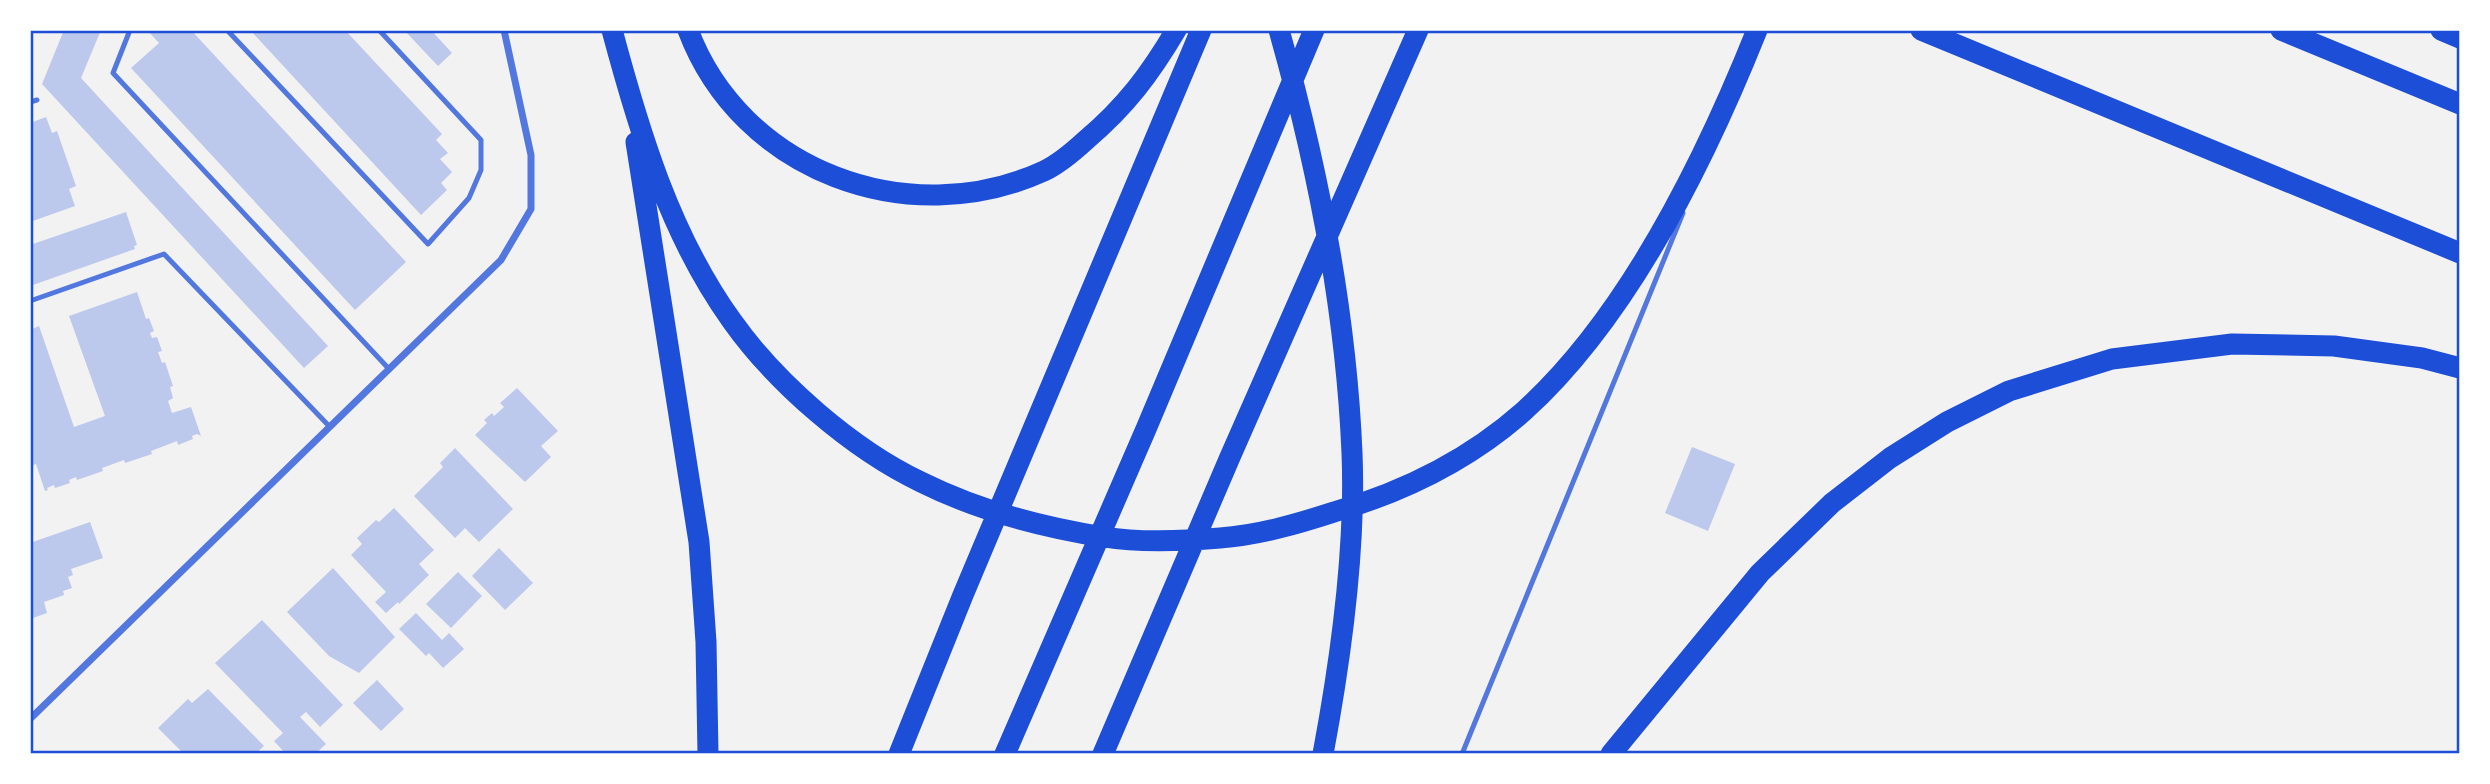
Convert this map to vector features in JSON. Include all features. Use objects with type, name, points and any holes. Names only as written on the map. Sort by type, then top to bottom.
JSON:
[{"type":"highway","points":[[612,30],[628,89],[665,198],[698,271],[733,324],[777,376],[815,411],[918,481],[966,501],[1037,524],[1108,538],[1154,540],[1236,536],[1288,526],[1369,502],[1427,476],[1473,449],[1522,412],[1560,374],[1620,297],[1700,160],[1757,30]]},
{"type":"highway","points":[[688,30],[716,85],[746,120],[782,149],[822,172],[858,186],[905,194],[948,196],[1001,187],[1046,170],[1077,149],[1116,114],[1153,69],[1176,30]]},
{"type":"highway","points":[[899,754],[963,595],[1201,30]]},
{"type":"highway","points":[[1279,30],[1300,106],[1330,251],[1340,321],[1352,455],[1351,523],[1346,586],[1324,754]]},
{"type":"highway","points":[[1005,754],[1146,429],[1314,30]]},
{"type":"highway","points":[[1103,754],[1418,30]]},
{"type":"highway","points":[[1921,30],[2460,253]]},
{"type":"highway","points":[[2281,30],[2460,104]]},
{"type":"highway","points":[[2441,30],[2460,38]]},
{"type":"highway","points":[[628,89],[699,542],[706,642],[708,754]]},
{"type":"highway","points":[[1611,754],[1760,573],[1832,503],[1890,458],[1947,422],[2009,391],[2112,359],[2232,344],[2334,346],[2422,358],[2460,368]]},
{"type":"street","points":[[30,719],[502,260],[531,209],[531,155],[504,30]]},
{"type":"lane","points":[[130,30],[113,73],[389,369]]},
{"type":"lane","points":[[227,30],[428,244],[469,198],[481,170],[481,140],[379,30]]},
{"type":"lane","points":[[1462,754],[1736,83]]},
{"type":"lane","points":[[30,102],[37,100]]},
{"type":"lane","points":[[30,301],[164,254],[330,427]]},
{"type":"building","points":[[64,30],[101,30],[81,78],[328,346],[304,368],[42,84]]},
{"type":"building","points":[[147,30],[191,30],[406,262],[355,310],[131,68],[159,43]]},
{"type":"building","points":[[250,30],[345,30],[442,134],[436,140],[448,153],[440,159],[452,172],[441,183],[447,190],[421,215]]},
{"type":"building","points":[[404,30],[431,30],[452,53],[438,66]]},
{"type":"building","points":[[46,117],[52,133],[57,131],[76,186],[69,189],[75,206],[30,222],[30,123]]},
{"type":"building","points":[[126,212],[137,245],[134,246],[135,249],[30,286],[30,245]]},
{"type":"building","points":[[137,292],[146,319],[149,318],[154,331],[150,333],[152,338],[157,337],[162,351],[158,352],[162,363],[165,362],[173,386],[170,387],[173,398],[168,401],[172,413],[191,407],[201,436],[197,434],[192,436],[193,439],[178,445],[177,441],[151,451],[152,454],[125,463],[124,460],[102,468],[103,471],[77,480],[76,477],[69,480],[70,483],[55,488],[54,485],[45,491],[36,464],[33,465],[30,456],[30,330],[39,326],[74,427],[105,416],[69,316]]},
{"type":"building","points":[[517,388],[558,431],[541,446],[551,457],[525,482],[475,435],[487,423],[484,420],[504,407],[500,403]]},
{"type":"building","points":[[1692,447],[1735,464],[1708,531],[1665,513]]},
{"type":"building","points":[[455,448],[513,509],[479,542],[465,528],[455,538],[414,496],[443,467],[440,463]]},
{"type":"building","points":[[394,508],[434,550],[419,564],[429,575],[386,613],[375,602],[386,592],[351,555],[362,544],[357,538]]},
{"type":"building","points":[[90,522],[103,558],[71,569],[73,575],[68,577],[72,588],[63,591],[64,595],[44,602],[47,613],[30,619],[30,543]]},
{"type":"building","points":[[499,548],[533,583],[505,610],[472,576]]},
{"type":"building","points":[[333,568],[395,637],[359,673],[329,656],[287,612]]},
{"type":"building","points":[[458,572],[482,596],[451,628],[426,604]]},
{"type":"building","points":[[416,613],[442,640],[449,633],[464,649],[443,668],[429,653],[426,656],[399,629]]},
{"type":"building","points":[[262,620],[343,705],[320,727],[306,712],[300,717],[326,744],[315,754],[286,754],[274,741],[283,733],[215,663]]},
{"type":"building","points":[[377,680],[404,709],[381,731],[353,703]]},
{"type":"building","points":[[208,689],[264,746],[255,754],[184,754],[158,728],[188,699],[192,703]]}]
